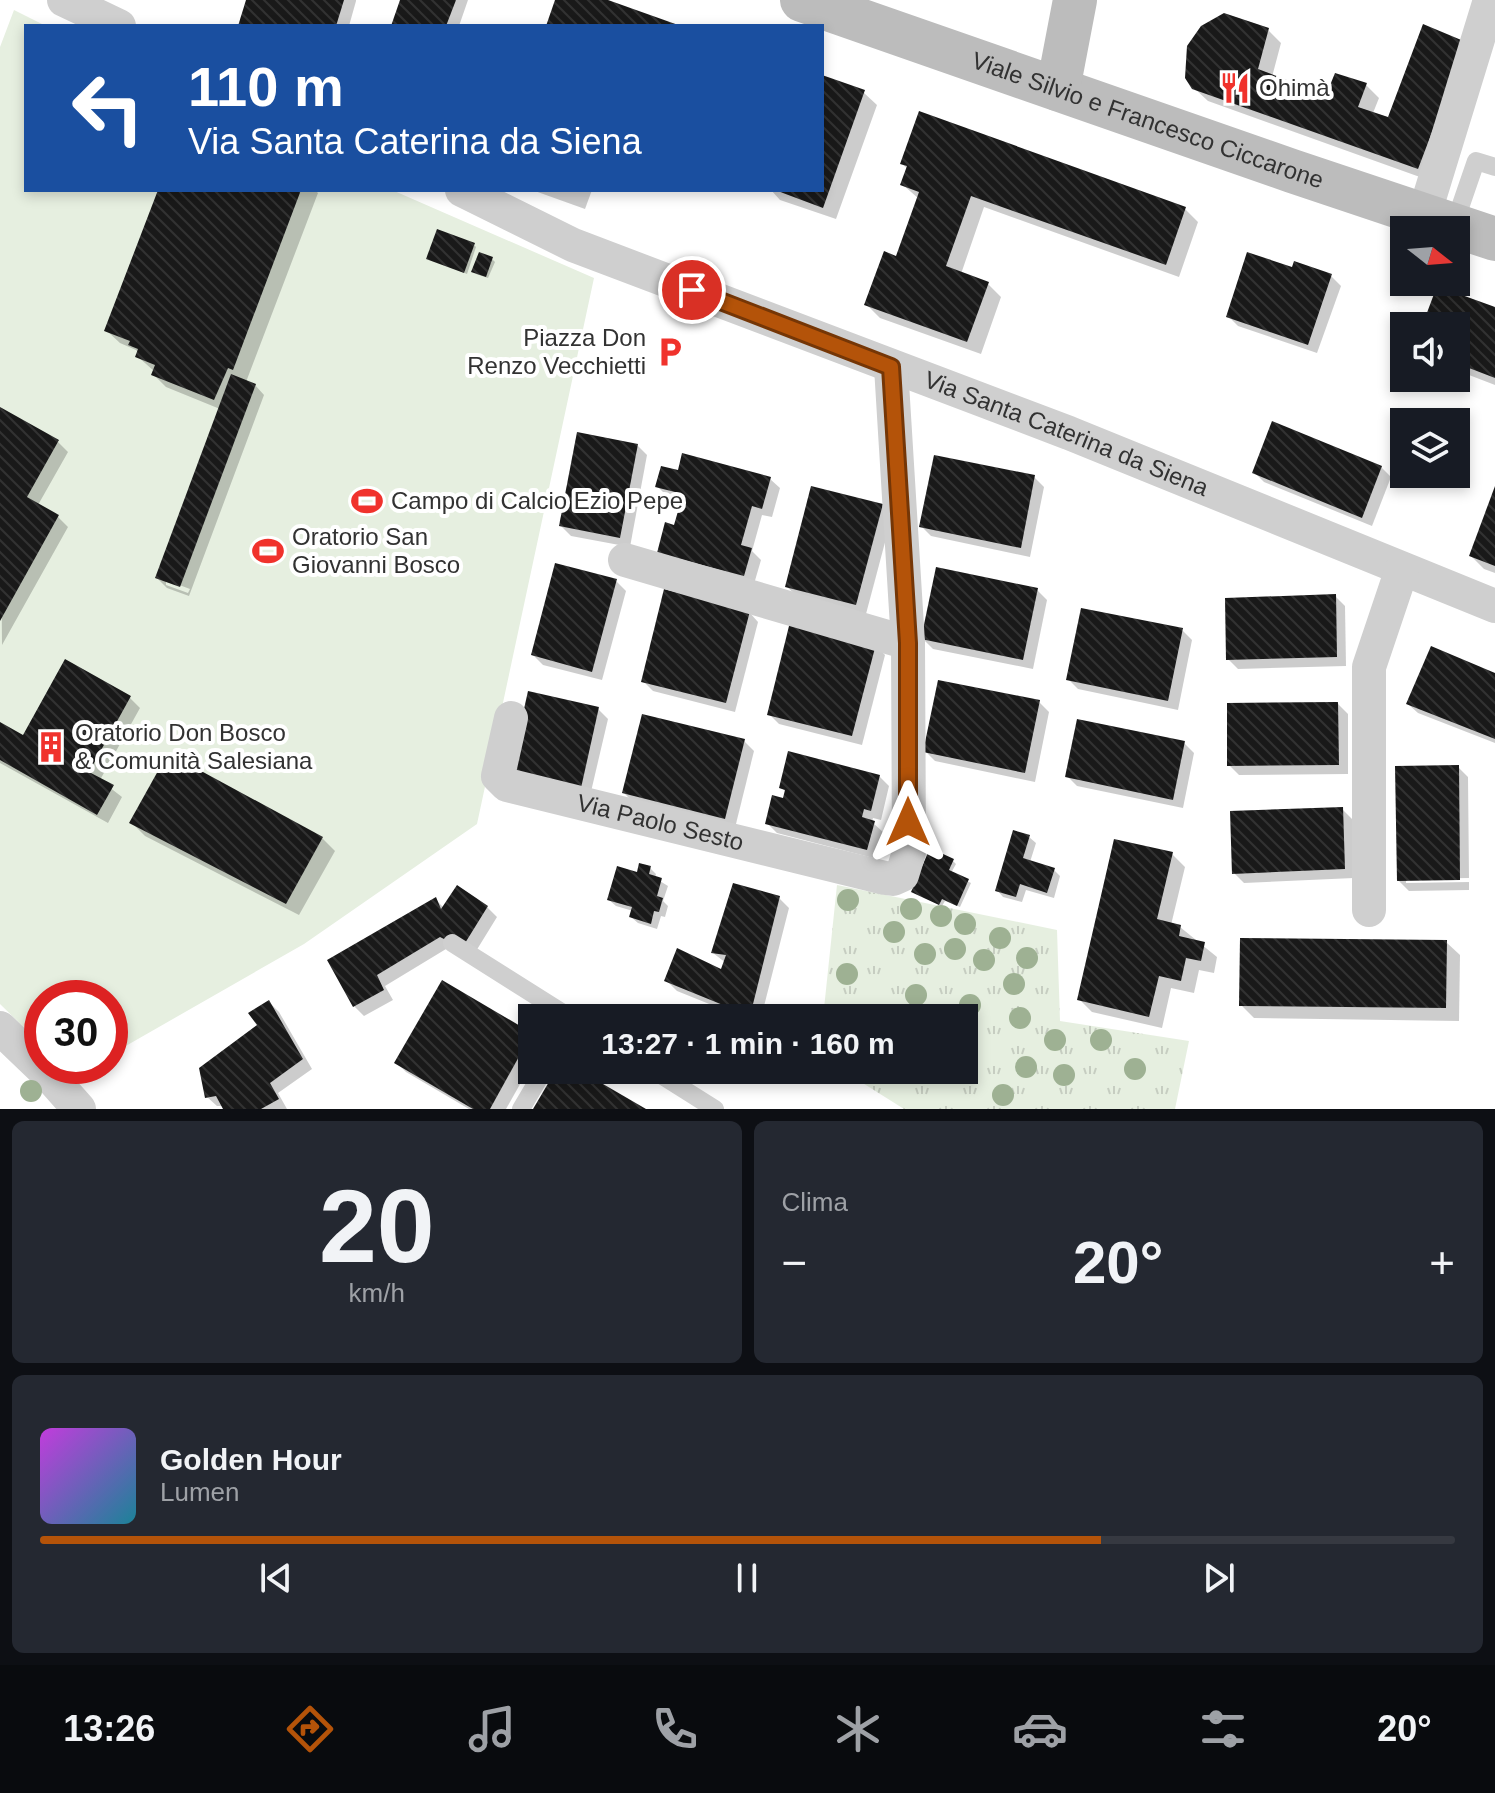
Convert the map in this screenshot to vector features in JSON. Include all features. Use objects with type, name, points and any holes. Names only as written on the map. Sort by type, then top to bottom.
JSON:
[{"type":"street","points":[[64,0],[115,24]]},
{"type":"street","name":"Viale Silvio e Francesco Ciccarone","points":[[802,0],[1427,216]]},
{"type":"street","points":[[1058,89],[1075,0]]},
{"type":"street","points":[[1440,216],[1490,0]]},
{"type":"street","name":"Via Santa Caterina da Siena","points":[[466,192],[573,245],[1069,433],[1495,606]]},
{"type":"street","name":"Viale Silvio e Francesco Ciccarone","points":[[1470,231],[1495,239]]},
{"type":"street","points":[[625,560],[908,643],[891,367]]},
{"type":"street","points":[[1369,910],[1369,667],[1402,569]]},
{"type":"street","name":"Via Paolo Sesto","points":[[511,718],[498,776],[507,785],[893,879],[902,875],[909,852],[908,643]]},
{"type":"street","points":[[0,1028],[79,1109]]},
{"type":"lane","points":[[1442,216],[1476,161],[1495,167]]},
{"type":"lane","points":[[452,943],[549,1004]]},
{"type":"lane","points":[[521,1109],[536,1084]]},
{"type":"lane","points":[[675,1084],[715,1109]]},
{"type":"green space","name":"Oratorio San Giovanni Bosco","points":[[14,10],[42,24],[24,24],[24,192],[397,192],[594,278],[477,824],[304,944],[128,1045],[128,980],[24,980],[24,1027],[0,1004],[0,47]]},
{"type":"green space","points":[[837,885],[1057,930],[1060,1021],[1189,1041],[1175,1109],[904,1109],[864,1084],[978,1084],[978,1004],[824,1004]]},
{"type":"building","points":[[246,0],[344,0],[337,24],[239,24]]},
{"type":"building","points":[[400,0],[456,0],[447,24],[392,24]]},
{"type":"building","points":[[555,0],[608,0],[675,24],[547,24]]},
{"type":"building","points":[[1224,13],[1269,28],[1258,69],[1326,95],[1335,73],[1367,83],[1358,107],[1388,117],[1423,24],[1466,42],[1418,169],[1192,89],[1185,78],[1187,46],[1201,26]]},
{"type":"building","points":[[824,76],[865,90],[823,208],[780,192],[824,192]]},
{"type":"building","points":[[919,111],[1186,207],[1166,265],[971,196],[946,266],[989,282],[967,342],[864,305],[884,251],[896,256],[919,192],[900,185],[907,166],[900,164]]},
{"type":"building","points":[[157,192],[300,192],[233,370],[228,368],[214,400],[151,375],[155,365],[135,357],[138,349],[128,345],[130,341],[104,331]]},
{"type":"building","points":[[437,229],[475,243],[464,273],[426,259]]},
{"type":"building","points":[[479,252],[493,257],[486,277],[471,272]]},
{"type":"building","points":[[1247,252],[1292,267],[1294,261],[1332,274],[1308,345],[1226,317]]},
{"type":"building","points":[[1433,296],[1465,296],[1495,307],[1495,378],[1470,368],[1470,312],[1427,312]]},
{"type":"building","points":[[231,374],[256,384],[180,587],[155,578]]},
{"type":"building","points":[[0,407],[59,440],[27,497],[59,515],[0,621]]},
{"type":"building","points":[[1272,421],[1382,466],[1362,518],[1252,473]]},
{"type":"building","points":[[577,432],[638,444],[620,538],[559,526]]},
{"type":"building","points":[[682,453],[771,477],[762,509],[752,506],[741,545],[752,548],[744,576],[657,553],[665,522],[674,525],[683,494],[655,487],[661,466],[678,470]]},
{"type":"building","points":[[934,455],[1035,475],[1021,548],[919,527]]},
{"type":"building","points":[[811,486],[883,504],[856,605],[785,587]]},
{"type":"building","points":[[1495,486],[1495,566],[1469,556]]},
{"type":"building","points":[[555,563],[617,579],[592,672],[531,655]]},
{"type":"building","points":[[936,567],[1038,588],[1023,660],[921,639]]},
{"type":"building","points":[[664,589],[750,611],[726,703],[641,682]]},
{"type":"building","points":[[1336,594],[1337,657],[1226,660],[1225,598]]},
{"type":"building","points":[[1081,608],[1183,628],[1168,701],[1066,680]]},
{"type":"building","points":[[790,622],[876,644],[852,736],[767,715]]},
{"type":"building","points":[[1431,646],[1495,673],[1495,739],[1406,704]]},
{"type":"building","name":"Oratorio Don Bosco & Comunità Salesiana","points":[[65,659],[131,696],[89,772],[114,785],[97,815],[0,760],[0,722],[23,735]]},
{"type":"building","points":[[938,680],[1040,700],[1025,773],[923,752]]},
{"type":"building","points":[[528,691],[599,707],[581,788],[510,772]]},
{"type":"building","points":[[1338,702],[1339,765],[1227,766],[1227,703]]},
{"type":"building","points":[[642,714],[745,739],[725,819],[622,793]]},
{"type":"building","points":[[1077,719],[1185,741],[1173,800],[1065,777]]},
{"type":"building","points":[[788,751],[880,775],[871,811],[864,809],[862,817],[875,821],[867,850],[765,824],[772,795],[783,798],[785,790],[779,788]]},
{"type":"building","points":[[168,753],[323,837],[286,904],[129,823]]},
{"type":"building","points":[[1459,765],[1460,880],[1397,881],[1395,766]]},
{"type":"building","points":[[1343,807],[1345,869],[1232,874],[1230,811]]},
{"type":"building","points":[[1013,830],[1030,835],[1023,858],[1055,868],[1047,893],[1020,884],[1016,897],[995,891]]},
{"type":"building","points":[[1114,839],[1173,852],[1157,919],[1181,925],[1179,936],[1205,942],[1201,961],[1186,958],[1181,981],[1159,976],[1149,1017],[1077,1000]]},
{"type":"building","points":[[930,848],[954,859],[949,870],[969,879],[957,906],[942,899],[939,905],[911,892]]},
{"type":"building","points":[[639,863],[651,866],[649,874],[662,878],[657,896],[663,898],[659,912],[654,911],[651,924],[629,917],[632,907],[607,900],[617,866],[637,872]]},
{"type":"building","points":[[733,883],[780,896],[753,1004],[721,1004],[664,981],[677,948],[721,969],[726,955],[711,953]]},
{"type":"building","points":[[457,885],[488,906],[462,948],[440,937],[377,975],[384,990],[353,1007],[327,960],[436,897],[441,909]]},
{"type":"building","points":[[1240,938],[1447,940],[1446,1008],[1239,1006]]},
{"type":"building","points":[[442,980],[518,1025],[518,1058],[490,1109],[473,1109],[394,1063]]},
{"type":"building","points":[[269,1000],[303,1059],[270,1083],[279,1099],[261,1109],[223,1109],[216,1096],[205,1098],[199,1068],[257,1025],[248,1013]]},
{"type":"building","points":[[548,1084],[603,1084],[646,1109],[533,1109]]},
{"type":"place","name":"Ohimà","points":[[1235,88]]},
{"type":"place","name":"Piazza Don Renzo Vecchietti","points":[[670,352]]},
{"type":"place","name":"Campo di Calcio Ezio Pepe","points":[[367,501]]},
{"type":"place","name":"Oratorio San Giovanni Bosco","points":[[268,551]]},
{"type":"place","name":"Oratorio Don Bosco & Comunità Salesiana","points":[[51,747]]},
{"type":"route","points":[[692,290],[891,367],[908,643],[908,822]]}]
